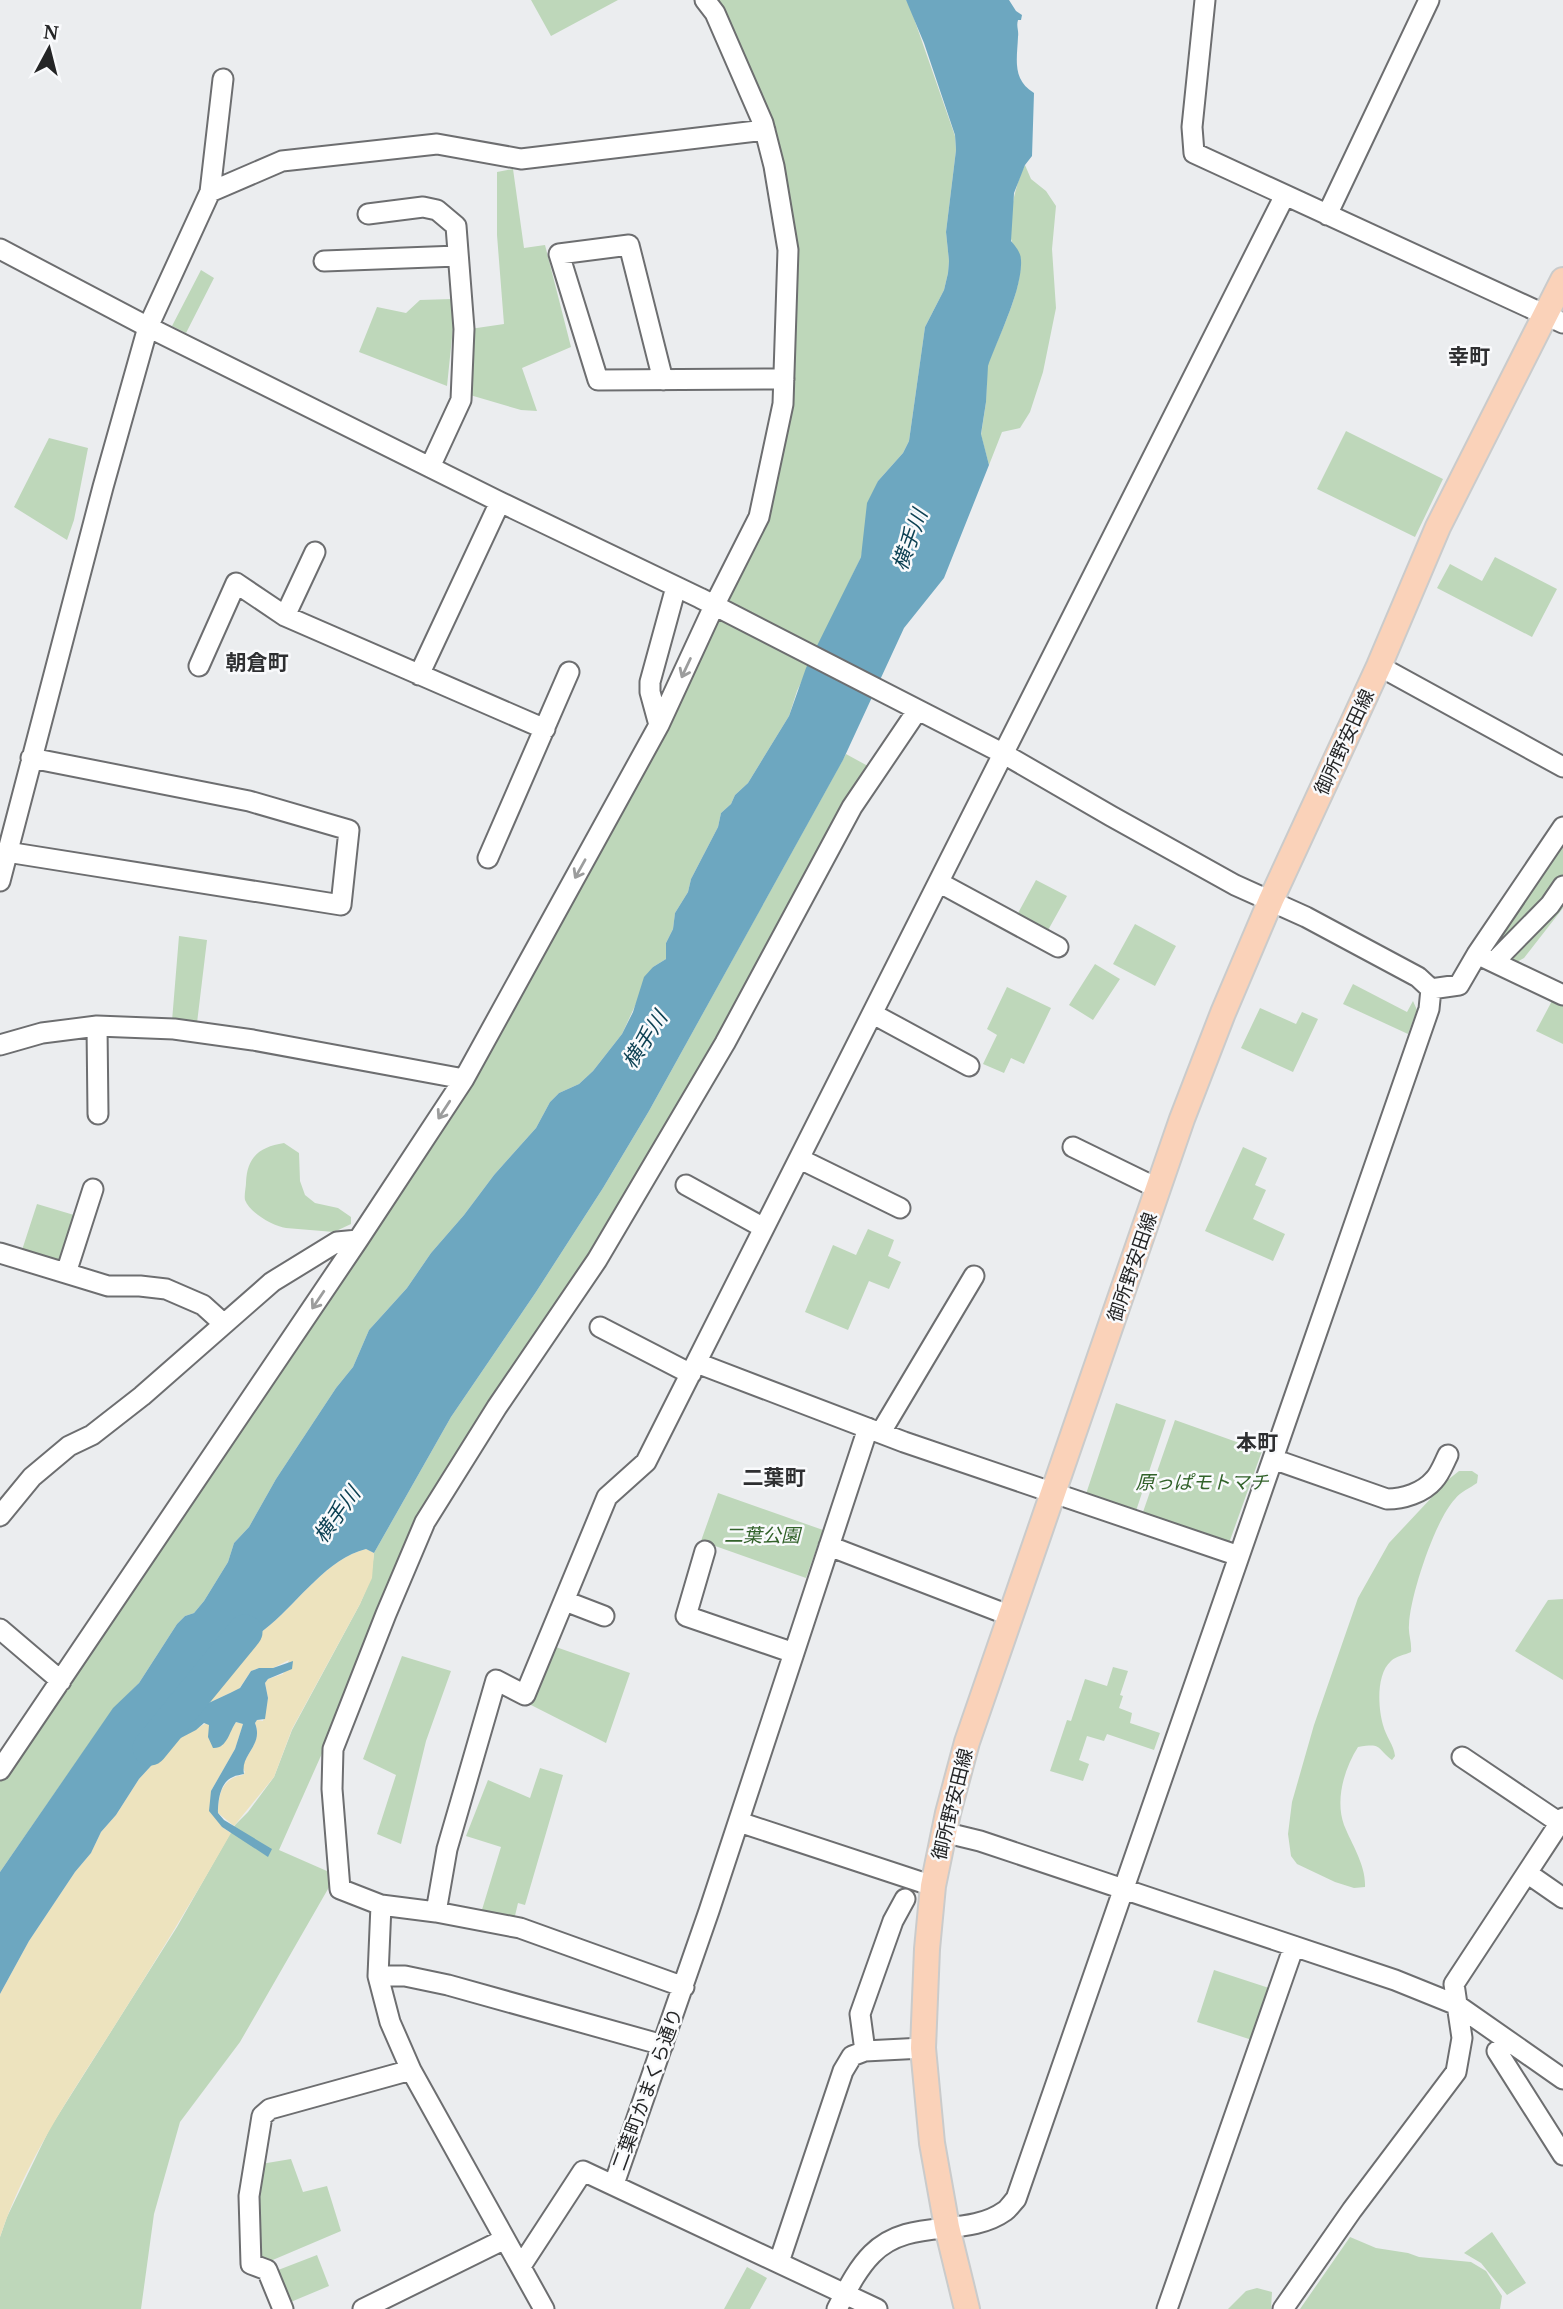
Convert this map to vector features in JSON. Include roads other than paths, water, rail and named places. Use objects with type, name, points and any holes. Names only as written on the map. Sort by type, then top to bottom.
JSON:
[{"type":"main road","name":"御所野安田線","points":[[967,2309],[947,2227],[932,2143],[923,2048],[927,1949],[933,1886],[943,1832],[967,1742],[1182,1119],[1219,1025],[1271,900],[1379,666],[1438,527],[1554,319],[1563,280]]},
{"type":"street","points":[[0,1770],[464,1079],[721,609],[759,517],[783,404],[788,250],[765,130],[715,13],[705,0]]},
{"type":"street","points":[[1205,0],[1192,127],[1195,153],[1554,319]]},
{"type":"street","points":[[1327,215],[1429,0]]},
{"type":"street","points":[[0,881],[148,327],[209,191],[223,79]]},
{"type":"street","points":[[209,191],[282,161],[437,144],[521,159],[765,130]]},
{"type":"street","points":[[436,1912],[447,1849],[496,1680],[525,1695],[607,1497],[646,1462],[1285,195]]},
{"type":"street","points":[[368,214],[423,207],[437,210],[456,226],[464,329],[461,400],[430,467]]},
{"type":"street","points":[[663,380],[629,245],[559,254],[598,380],[663,380],[784,379]]},
{"type":"street","points":[[0,249],[148,327],[721,609],[1004,754],[1224,878],[1419,977],[1431,989]]},
{"type":"street","points":[[324,261],[458,256]]},
{"type":"street","points":[[419,675],[500,502]]},
{"type":"street","points":[[285,616],[315,552]]},
{"type":"street","points":[[198,666],[236,583],[285,616],[545,729]]},
{"type":"street","points":[[659,725],[650,682],[676,587]]},
{"type":"street","points":[[1379,666],[1563,767]]},
{"type":"street","points":[[488,858],[569,672]]},
{"type":"street","points":[[684,1987],[520,1928],[381,1905],[340,1889],[332,1789],[333,1749],[425,1522],[497,1407],[597,1260],[724,1043],[852,807],[915,709]]},
{"type":"street","points":[[7,852],[341,905],[349,830],[249,801],[31,758]]},
{"type":"street","points":[[1486,958],[1563,827]]},
{"type":"street","points":[[940,883],[1058,947]]},
{"type":"street","points":[[1431,989],[1459,985],[1486,958],[1550,905],[1563,886]]},
{"type":"street","points":[[1486,958],[1563,995]]},
{"type":"street","points":[[841,2302],[865,2262],[882,2246],[908,2232],[988,2219],[1004,2211],[1016,2199],[1429,1009],[1431,989]]},
{"type":"street","points":[[873,1014],[969,1066]]},
{"type":"street","points":[[0,1045],[42,1033],[97,1026],[174,1029],[240,1038],[464,1079]]},
{"type":"street","points":[[97,1026],[98,1114]]},
{"type":"street","points":[[1073,1147],[1159,1189]]},
{"type":"street","points":[[800,1159],[900,1208]]},
{"type":"street","points":[[686,1185],[764,1228]]},
{"type":"street","points":[[66,1273],[93,1189]]},
{"type":"street","points":[[0,1516],[32,1477],[69,1446],[92,1435],[142,1396],[272,1282],[337,1242],[358,1240]]},
{"type":"street","points":[[0,1253],[108,1286],[166,1289],[203,1305],[224,1324]]},
{"type":"street","name":"二葉町かまくら通り","points":[[877,2309],[841,2302],[779,2262],[614,2184],[684,1987],[829,1546],[875,1430],[974,1276]]},
{"type":"street","points":[[600,1326],[694,1368],[1239,1556]]},
{"type":"street","points":[[1273,1459],[1387,1499],[1400,1499],[1435,1480],[1448,1455]]},
{"type":"street","points":[[829,1546],[1011,1616]]},
{"type":"street","points":[[705,1552],[686,1616],[794,1653]]},
{"type":"street","points":[[565,1601],[604,1616]]},
{"type":"street","points":[[0,1629],[61,1681]]},
{"type":"street","points":[[1283,2309],[1352,2210],[1456,2072],[1462,2038],[1454,1984],[1561,1820],[1462,1757]]},
{"type":"street","points":[[739,1822],[933,1886]]},
{"type":"street","points":[[943,1832],[981,1840],[1395,1980],[1457,2005],[1563,2080]]},
{"type":"street","points":[[1527,1873],[1563,1898]]},
{"type":"street","points":[[865,2051],[860,2014],[892,1921],[905,1899]]},
{"type":"street","points":[[381,1905],[378,1976],[390,2022],[411,2070],[544,2309]]},
{"type":"street","points":[[1167,2309],[1294,1946]]},
{"type":"street","points":[[378,1976],[405,1976],[448,1985],[663,2045]]},
{"type":"street","points":[[779,2262],[843,2071],[852,2056],[865,2051],[923,2048]]},
{"type":"street","points":[[1496,2051],[1563,2155]]},
{"type":"street","points":[[283,2309],[267,2270],[251,2264],[249,2196],[262,2116],[270,2109],[411,2070]]},
{"type":"street","points":[[521,2266],[583,2171],[614,2184]]},
{"type":"street","points":[[363,2309],[505,2239]]},
{"type":"water","points":[[906,0],[1009,0],[1022,15],[1017,25],[1017,68],[1022,82],[1034,93],[1032,156],[1025,165],[1014,193],[1011,241],[1020,254],[1021,271],[1014,298],[988,366],[981,434],[989,465],[944,578],[904,628],[843,760],[649,1111],[536,1292],[451,1417],[374,1553],[366,1549],[352,1554],[326,1571],[270,1625],[181,1697],[174,1706],[176,1711],[187,1713],[240,1688],[251,1671],[273,1668],[293,1661],[292,1669],[268,1679],[265,1683],[268,1698],[265,1719],[255,1723],[257,1738],[245,1761],[244,1774],[234,1776],[225,1783],[219,1803],[218,1813],[224,1820],[272,1849],[268,1857],[222,1827],[209,1811],[211,1791],[235,1749],[243,1724],[236,1722],[225,1743],[213,1748],[208,1737],[209,1725],[204,1723],[173,1742],[139,1779],[29,1941],[0,1994],[0,1872],[113,1708],[139,1683],[177,1624],[185,1616],[194,1613],[204,1601],[228,1562],[234,1543],[249,1527],[276,1479],[336,1388],[353,1367],[369,1330],[407,1288],[431,1253],[536,1128],[550,1102],[559,1093],[579,1084],[593,1071],[622,1034],[633,1012],[644,977],[666,959],[666,943],[673,929],[675,913],[688,892],[691,879],[718,827],[721,813],[748,783],[789,716],[806,668],[861,557],[867,503],[878,481],[903,453],[909,441],[925,327],[944,290],[948,273],[946,232],[956,150],[955,135],[924,43]]},
{"type":"waterway","name":"横手川","points":[[150,1748],[245,1632]]},
{"type":"district","name":"幸町","points":[[1469,357]]},
{"type":"district","name":"朝倉町","points":[[257,663]]},
{"type":"district","name":"本町","points":[[1257,1443]]},
{"type":"district","name":"二葉町","points":[[774,1478]]},
{"type":"park label","name":"原っぱモトマチ","points":[[1202,1482]]},
{"type":"park label","name":"二葉公園","points":[[762,1535]]}]
